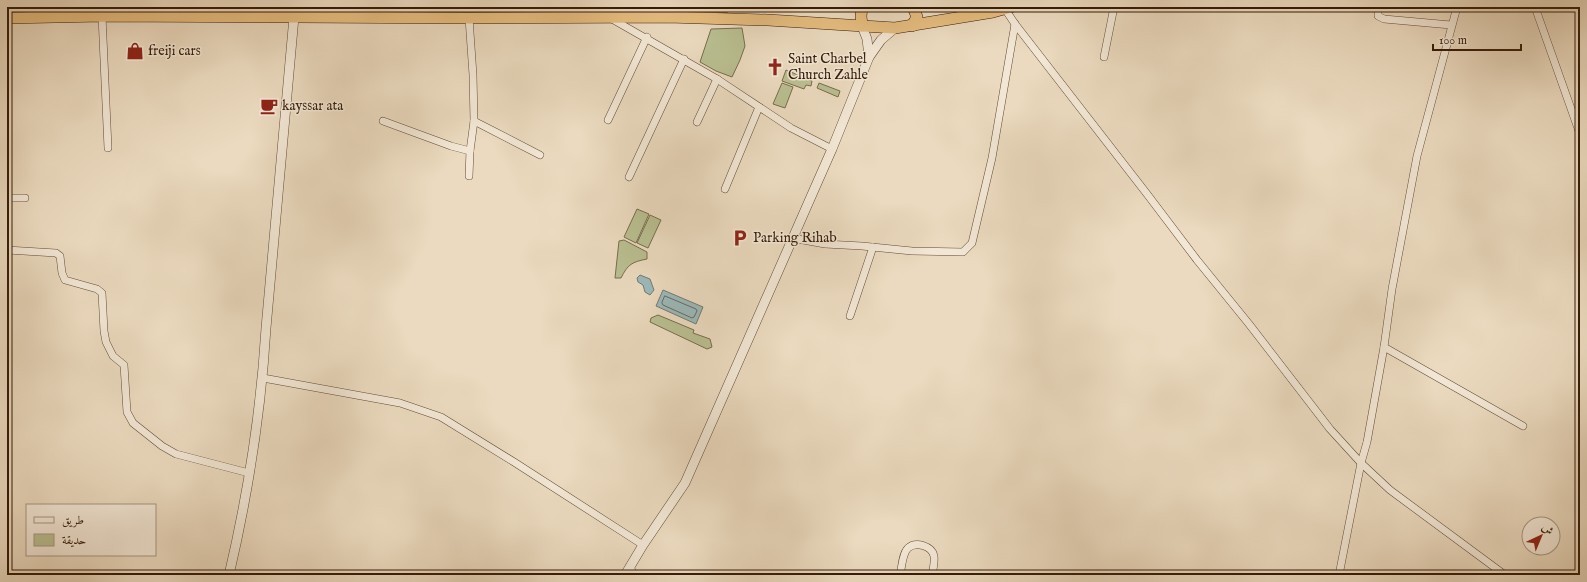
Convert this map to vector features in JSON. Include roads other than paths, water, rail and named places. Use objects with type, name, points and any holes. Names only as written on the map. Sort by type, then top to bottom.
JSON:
[{"type":"highway","points":[[588,7],[724,7]]},
{"type":"highway","points":[[862,7],[862,26]]},
{"type":"highway","points":[[912,26],[917,17],[913,7]]},
{"type":"highway","points":[[7,18],[102,16],[694,18],[895,28],[1008,8]]},
{"type":"street","points":[[1104,58],[1114,7]]},
{"type":"street","points":[[1378,7],[1378,16],[1384,18],[1451,25]]},
{"type":"street","points":[[1339,575],[1361,463],[1367,442],[1384,347],[1392,289],[1417,156],[1457,7]]},
{"type":"street","points":[[1534,7],[1580,134]]},
{"type":"street","points":[[1008,8],[1015,24],[1148,194],[1197,260],[1249,324],[1330,429],[1361,463],[1390,490],[1446,533],[1505,575]]},
{"type":"street","points":[[102,16],[108,148]]},
{"type":"street","points":[[229,575],[249,473],[263,378],[266,328],[294,17]]},
{"type":"street","points":[[469,18],[473,75],[474,120],[470,151],[469,176]]},
{"type":"street","points":[[610,18],[647,37],[717,79],[791,128],[832,149]]},
{"type":"street","points":[[792,238],[825,244],[912,251],[963,252],[972,243],[992,158],[1015,24]]},
{"type":"street","points":[[862,26],[867,39],[869,57]]},
{"type":"street","points":[[630,572],[643,545],[684,483],[832,149],[869,57],[881,40],[895,28]]},
{"type":"street","points":[[608,120],[647,37]]},
{"type":"street","points":[[629,177],[684,59]]},
{"type":"street","points":[[697,122],[717,79]]},
{"type":"street","points":[[725,189],[759,106]]},
{"type":"street","points":[[474,120],[540,155]]},
{"type":"street","points":[[383,121],[451,146],[470,151]]},
{"type":"street","points":[[7,198],[25,198]]},
{"type":"street","points":[[850,316],[873,247]]},
{"type":"street","points":[[7,250],[56,253],[60,256],[62,276],[65,280],[97,289],[102,293],[104,337],[113,356],[124,364],[127,412],[133,423],[162,446],[176,454],[249,473]]},
{"type":"street","points":[[1384,347],[1523,426]]},
{"type":"street","points":[[263,378],[400,403],[441,417],[643,545]]},
{"type":"street","points":[[900,575],[906,551],[911,546],[918,545],[928,548],[933,552],[934,561],[932,575]]},
{"type":"water","points":[[640,275],[650,279],[654,290],[650,295],[645,292],[643,285],[638,282],[637,278]]},
{"type":"water","points":[[663,290],[703,307],[696,324],[656,306]]},
{"type":"place","name":"freiji cars","points":[[135,51]]},
{"type":"place","name":"Saint Charbel Church Zahle","points":[[775,67]]},
{"type":"place","name":"kayssar ata","points":[[269,106]]},
{"type":"place","name":"Parking Rihab","points":[[740,238]]}]
